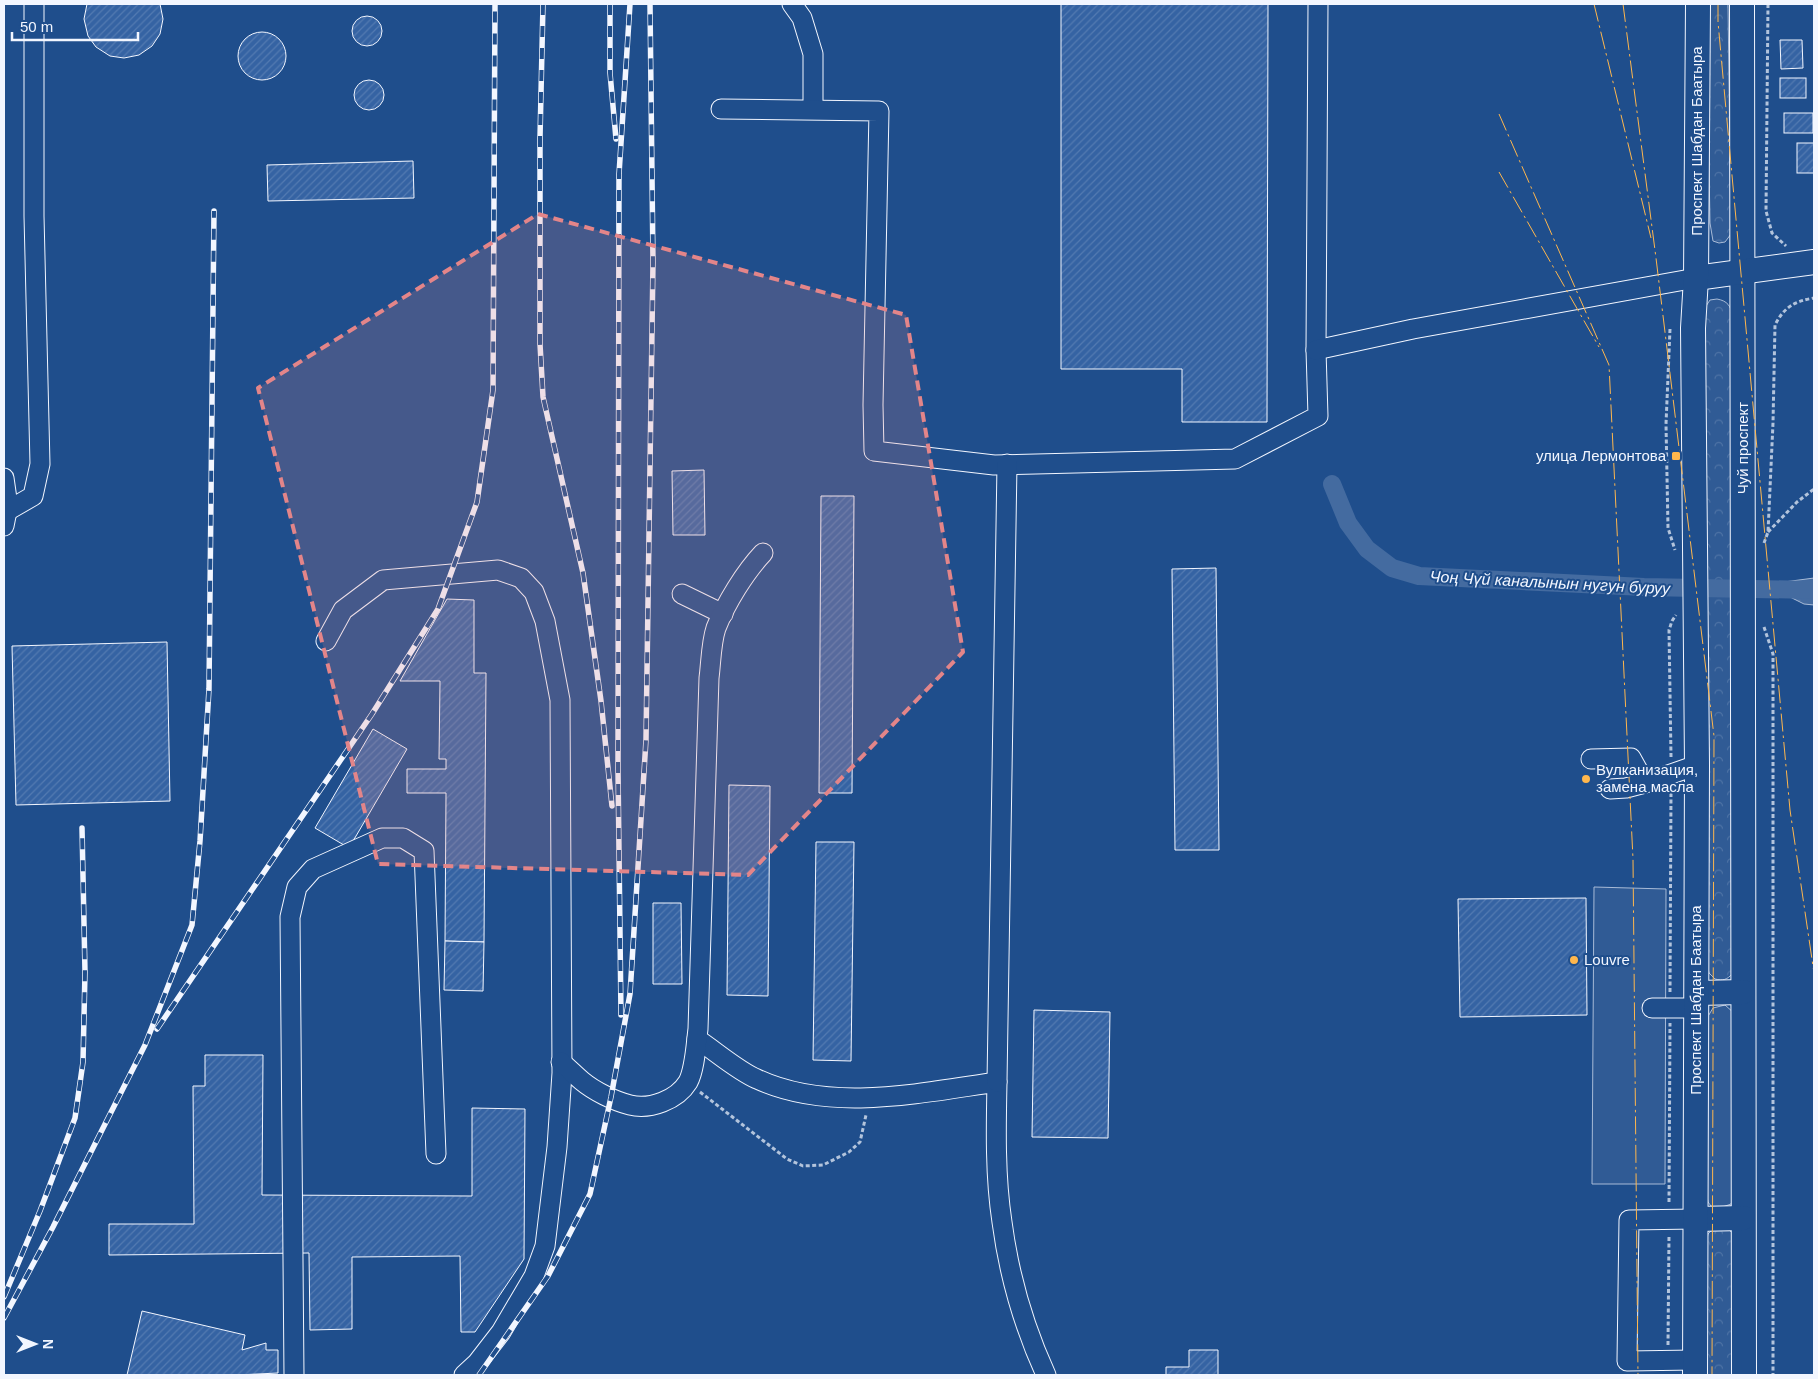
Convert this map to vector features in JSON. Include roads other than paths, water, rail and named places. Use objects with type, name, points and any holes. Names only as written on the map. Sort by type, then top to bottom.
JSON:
[{"type":"main road","name":"Проспект Шабдан Баатыра","points":[[1695,1368],[1696,624],[1686,551],[1696,278],[1698,4]]},
{"type":"main road","points":[[1742,4],[1742,272]]},
{"type":"main road","points":[[1696,278],[1814,262]]},
{"type":"main road","name":"Чуй проспект","points":[[1742,272],[1752,550],[1743,992]]},
{"type":"main road","points":[[1696,1000],[1743,992],[1744,1375]]},
{"type":"main road","points":[[1696,1219],[1743,1218]]},
{"type":"lane","points":[[5,519],[33,496],[40,464],[34,216],[34,4]]},
{"type":"lane","points":[[792,4],[802,18],[813,54],[813,109]]},
{"type":"lane","points":[[721,109],[879,111],[873,405],[874,451],[985,464],[1235,459],[1318,416],[1316,350],[1318,4]]},
{"type":"lane","points":[[1316,350],[1413,329],[1696,278]]},
{"type":"lane","points":[[1007,464],[996,1140],[1002,1222],[1020,1305],[1032,1344],[1046,1375]]},
{"type":"lane","points":[[4,478],[8,506],[5,519]]},
{"type":"lane","points":[[562,1062],[583,1082],[631,1106],[659,1104],[673,1098],[688,1082],[697,1038],[709,678],[716,629],[740,582],[763,553]]},
{"type":"lane","points":[[326,641],[343,610],[383,580],[498,570],[521,578],[534,592],[545,621],[560,700],[562,1062],[557,1147],[545,1246],[534,1276],[501,1332],[477,1364],[464,1375]]},
{"type":"lane","points":[[682,594],[724,614]]},
{"type":"lane","points":[[1591,759],[1631,758],[1645,783]]},
{"type":"lane","points":[[1610,789],[1626,788],[1645,783],[1697,765]]},
{"type":"lane","points":[[294,1375],[290,917],[297,887],[313,870],[382,838],[403,838],[424,851],[436,1154]]},
{"type":"lane","points":[[1652,1008],[1696,1000]]},
{"type":"lane","points":[[697,1038],[755,1078],[787,1091],[850,1098],[912,1094],[997,1082]]},
{"type":"lane","points":[[1695,1368],[1627,1361],[1630,1220],[1696,1219]]},
{"type":"water","points":[[1814,578],[1814,605],[1804,604],[1790,597],[1784,582]]},
{"type":"waterway","name":"Чоң Чүй каналынын нугун буруу","points":[[1332,484],[1348,523],[1367,549],[1392,568],[1419,576],[1644,587],[1814,590]]},
{"type":"railway","points":[[157,1029],[372,714],[438,609],[477,502],[493,390],[495,4]]},
{"type":"railway","points":[[543,4],[540,138],[540,344],[543,397],[583,573],[601,701],[612,806]]},
{"type":"railway","points":[[610,4],[610,73],[616,139]]},
{"type":"railway","points":[[621,1015],[618,769],[619,174],[630,4]]},
{"type":"railway","points":[[479,1375],[548,1276],[590,1194],[611,1097],[630,994],[646,740],[653,262],[650,4]]},
{"type":"railway","points":[[4,1318],[53,1227],[145,1045],[192,925],[200,841],[209,689],[214,211]]},
{"type":"railway","points":[[4,1297],[40,1211],[75,1118],[83,1062],[85,972],[82,828]]},
{"type":"place","name":"улица Лермонтова","points":[[1676,456]]},
{"type":"place","name":"Вулканизация, замена масла","points":[[1586,779]]},
{"type":"place","name":"Louvre","points":[[1574,960]]}]
